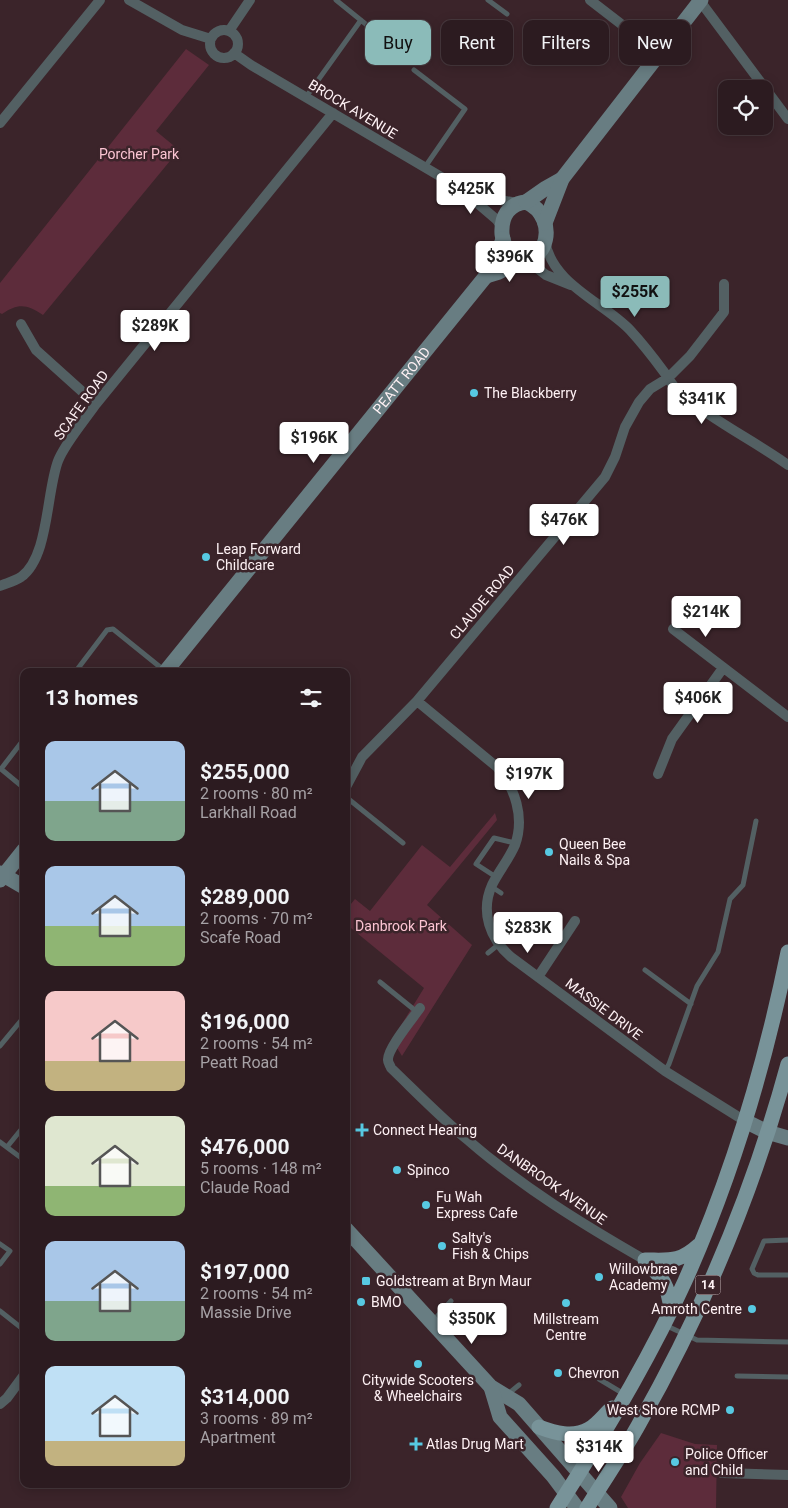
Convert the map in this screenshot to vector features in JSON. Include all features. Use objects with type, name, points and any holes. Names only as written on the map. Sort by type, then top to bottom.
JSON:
[{"type":"main road","name":"14","points":[[557,1508],[626,1395],[671,1310],[700,1244],[721,1193],[745,1120],[766,1046],[788,952]]},
{"type":"main road","name":"14","points":[[587,1508],[639,1426],[686,1335],[724,1250],[750,1182],[788,1064]]},
{"type":"main road","points":[[644,1260],[675,1260],[688,1255],[700,1244]]},
{"type":"main road","points":[[644,1260],[663,1278],[669,1295],[671,1310]]},
{"type":"main road","points":[[539,1426],[552,1432],[571,1434],[589,1429],[626,1395]]},
{"type":"street","points":[[0,124],[100,0]]},
{"type":"street","points":[[129,0],[182,30],[211,39]]},
{"type":"street","points":[[229,31],[250,0]]},
{"type":"street","points":[[590,0],[619,22]]},
{"type":"street","points":[[686,20],[701,1],[788,119]]},
{"type":"street","points":[[229,31],[233,33],[238,45],[234,53],[226,57],[217,56],[211,48],[211,39],[216,32],[229,31]]},
{"type":"street","name":"BROCK AVENUE","points":[[234,53],[250,65],[460,188],[497,220],[502,233]]},
{"type":"street","points":[[574,287],[547,253],[545,223],[562,179],[651,65]]},
{"type":"street","name":"SCAFE ROAD","points":[[0,586],[22,576],[35,560],[41,543],[50,492],[59,460],[79,428],[96,404],[333,113]]},
{"type":"street","points":[[562,179],[521,203],[510,207],[506,213],[502,233],[509,252],[546,275],[574,287],[603,307],[629,329],[650,353],[678,392],[706,413],[760,445],[788,465]]},
{"type":"street","name":"BROCK AVENUE","points":[[460,188],[489,198],[521,203]]},
{"type":"street","points":[[521,203],[538,210],[545,223]]},
{"type":"street","name":"PEATT ROAD","points":[[168,668],[486,276],[489,265],[499,251],[502,233]]},
{"type":"street","points":[[524,260],[538,254],[545,241]]},
{"type":"street","name":"PEATT ROAD","points":[[486,276],[524,260]]},
{"type":"street","name":"CLAUDE ROAD","points":[[350,780],[362,757],[417,701],[605,477],[611,468],[625,427],[635,409],[650,389],[668,378],[690,356],[724,312],[724,284]]},
{"type":"street","points":[[21,324],[36,350],[96,404]]},
{"type":"street","points":[[673,629],[788,717]]},
{"type":"street","points":[[658,774],[672,739],[723,668]]},
{"type":"street","points":[[417,701],[497,766],[505,776],[518,806],[518,831],[515,843],[487,898],[486,910],[492,934],[504,947]]},
{"type":"street","points":[[20,855],[1,876],[20,885]]},
{"type":"street","points":[[538,977],[575,921]]},
{"type":"street","name":"MASSIE DRIVE","points":[[504,947],[538,977],[665,1071],[745,1120]]},
{"type":"street","name":"DANBROOK AVENUE","points":[[419,1010],[390,1052],[388,1060],[391,1068],[445,1120],[502,1168],[586,1225],[644,1260]]},
{"type":"street","points":[[745,1120],[767,1132],[788,1138]]},
{"type":"street","points":[[350,1234],[491,1387],[519,1404],[610,1508]]},
{"type":"street","points":[[0,1404],[20,1380]]},
{"type":"street","points":[[491,1387],[500,1417],[577,1508]]},
{"type":"street","points":[[722,1474],[788,1476]]},
{"type":"lane","points":[[336,0],[365,23]]},
{"type":"lane","points":[[488,0],[507,14]]},
{"type":"lane","points":[[306,97],[361,20]]},
{"type":"lane","points":[[414,70],[465,110],[424,167]]},
{"type":"lane","points":[[78,668],[107,630],[113,629],[162,668]]},
{"type":"lane","points":[[20,744],[1,769],[20,785]]},
{"type":"lane","points":[[350,800],[403,844]]},
{"type":"lane","points":[[665,1071],[697,986],[718,952],[730,899],[743,885],[756,821]]},
{"type":"lane","points":[[500,893],[494,882],[476,864],[494,838],[515,843]]},
{"type":"lane","points":[[488,952],[504,947]]},
{"type":"lane","points":[[645,970],[691,1004]]},
{"type":"lane","points":[[380,982],[419,1010]]},
{"type":"lane","points":[[0,1046],[20,1022]]},
{"type":"lane","points":[[7,1147],[20,1131]]},
{"type":"lane","points":[[0,1142],[20,1157]]},
{"type":"lane","points":[[788,1240],[764,1241],[752,1269],[758,1275],[788,1275]]},
{"type":"lane","points":[[0,1244],[10,1252],[0,1264]]},
{"type":"lane","points":[[432,1324],[451,1301]]},
{"type":"lane","points":[[0,1311],[20,1327]]},
{"type":"lane","points":[[664,1324],[697,1340],[788,1342]]},
{"type":"lane","points":[[737,1376],[788,1377]]},
{"type":"lane","points":[[598,1379],[626,1395]]},
{"type":"lane","points":[[506,1396],[519,1386]]},
{"type":"green space","name":"Porcher Park","points":[[186,49],[209,65],[156,131],[179,150],[43,315],[23,306],[13,308],[2,314],[0,313],[0,283]]},
{"type":"green space","name":"Danbrook Park","points":[[495,813],[497,820],[427,905],[472,945],[402,1056],[392,1040],[424,988],[350,927],[350,905],[355,899],[370,911],[422,845],[450,867]]},
{"type":"green space","points":[[661,1433],[695,1444],[717,1445],[716,1508],[628,1508],[621,1497],[640,1463]]},
{"type":"place","name":"The Blackberry","points":[[474,393]]},
{"type":"place","name":"Leap Forward Childcare","points":[[206,557]]},
{"type":"place","name":"Queen Bee Nails & Spa","points":[[549,852]]},
{"type":"place","name":"Connect Hearing","points":[[362,1130]]},
{"type":"place","name":"Spinco","points":[[397,1170]]},
{"type":"place","name":"Fu Wah Express Cafe","points":[[426,1205]]},
{"type":"place","name":"Salty's Fish & Chips","points":[[442,1246]]},
{"type":"place","name":"Willowbrae Academy","points":[[599,1277]]},
{"type":"place","name":"Goldstream at Bryn Maur","points":[[366,1281]]},
{"type":"place","name":"BMO","points":[[361,1302]]},
{"type":"place","name":"Millstream Centre","points":[[566,1303]]},
{"type":"place","name":"Amroth Centre","points":[[752,1309]]},
{"type":"place","name":"Citywide Scooters & Wheelchairs","points":[[418,1364]]},
{"type":"place","name":"Chevron","points":[[558,1373]]},
{"type":"place","name":"West Shore RCMP","points":[[730,1410]]},
{"type":"place","name":"Atlas Drug Mart","points":[[416,1444]]},
{"type":"place","name":"Police Officer and Child","points":[[675,1462]]}]
